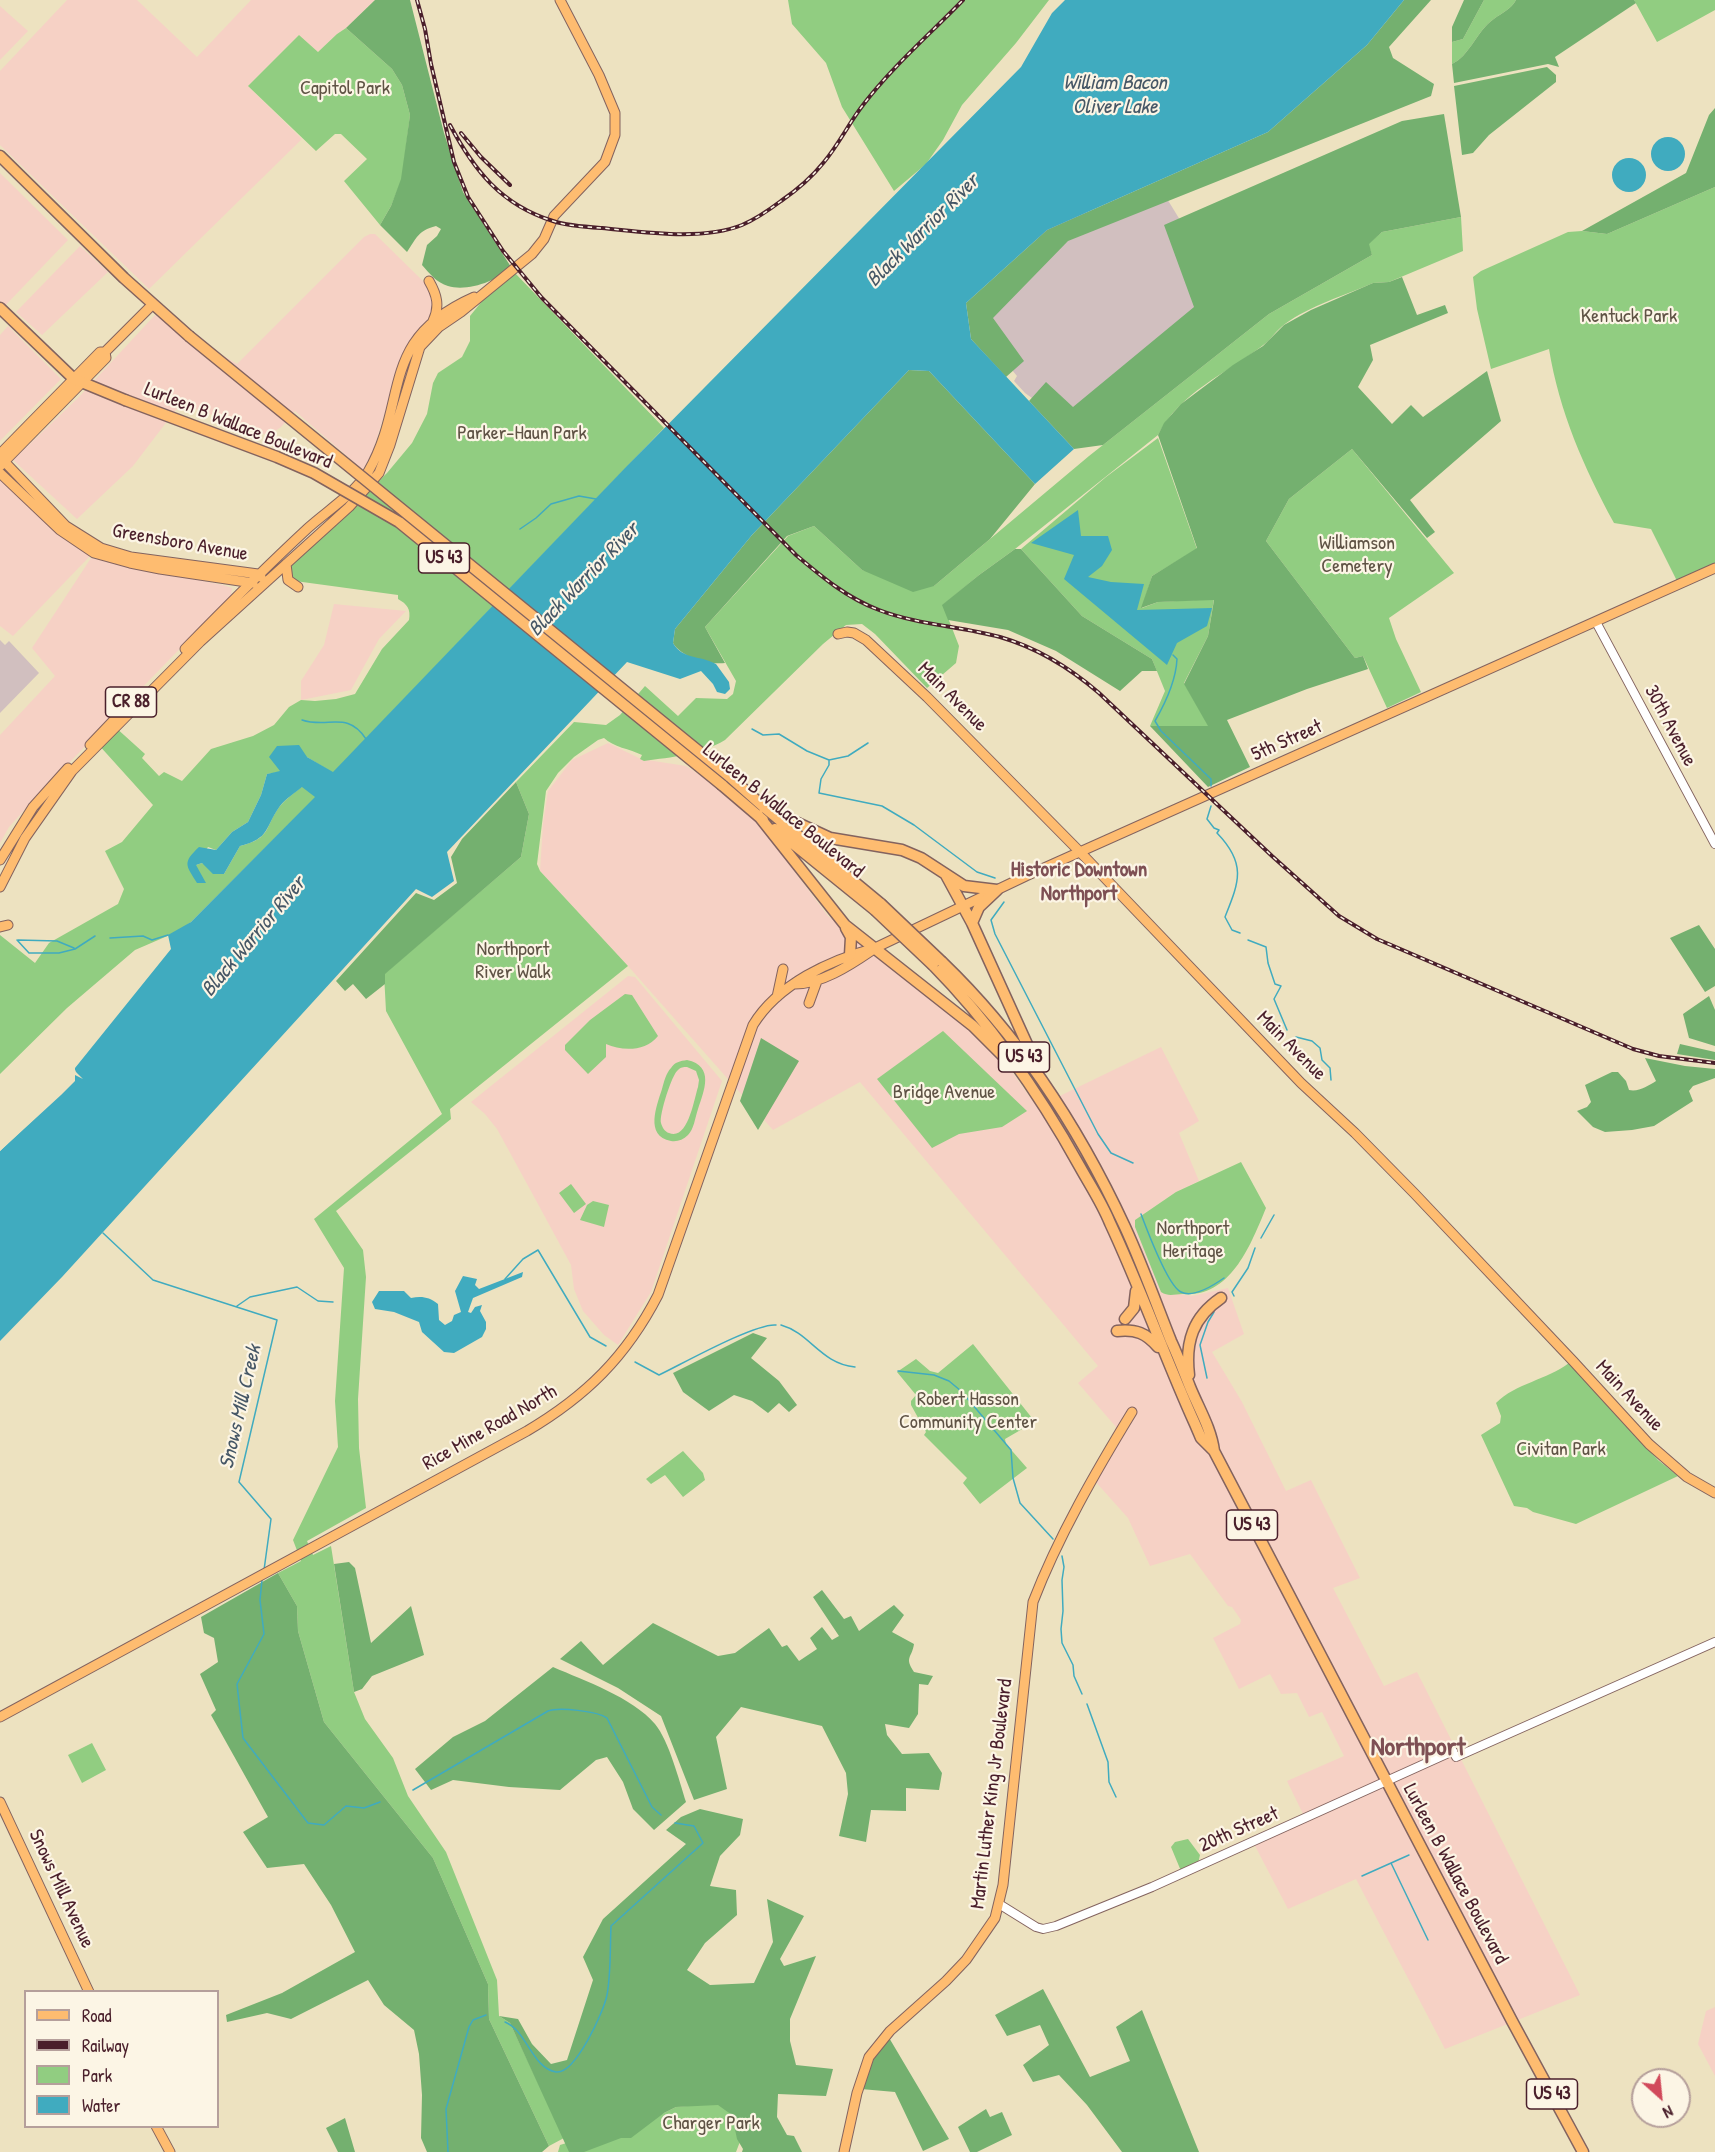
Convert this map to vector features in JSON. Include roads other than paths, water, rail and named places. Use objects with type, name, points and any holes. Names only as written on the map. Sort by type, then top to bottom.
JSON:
[{"type":"highway","name":"US 43","points":[[0,156],[152,304]]},
{"type":"highway","name":"Lurleen B Wallace Boulevard","points":[[152,304],[878,907],[938,963],[965,984],[1000,1025],[1053,1097],[1124,1224],[1211,1434],[1214,1451]]},
{"type":"highway","name":"US 43","points":[[0,308],[78,381]]},
{"type":"highway","name":"Lurleen B Wallace Boulevard","points":[[78,381],[314,473],[399,522],[726,780]]},
{"type":"highway","points":[[761,812],[830,838],[903,850],[921,858],[964,885],[996,890]]},
{"type":"highway","points":[[761,812],[845,925],[851,937],[850,955]]},
{"type":"highway","points":[[946,875],[972,923],[1030,1054],[1053,1097]]},
{"type":"highway","points":[[972,923],[980,907],[996,890]]},
{"type":"highway","points":[[845,925],[973,1026],[1026,1078]]},
{"type":"highway","name":"Lurleen B Wallace Boulevard","points":[[938,963],[1026,1078],[1055,1122],[1105,1212],[1135,1278],[1194,1425],[1214,1451],[1512,2021],[1584,2152]]},
{"type":"highway","points":[[1125,1319],[1136,1303],[1135,1278]]},
{"type":"highway","points":[[1190,1388],[1188,1348],[1192,1330],[1200,1316],[1210,1305],[1221,1298]]},
{"type":"highway","points":[[1117,1331],[1130,1330],[1145,1334],[1165,1354]]},
{"type":"main road","points":[[0,887],[25,838],[72,771],[200,642],[363,494],[379,474],[420,347],[439,327],[532,254],[544,239],[554,216],[605,162],[615,135],[615,113],[599,75],[560,0]]},
{"type":"main road","points":[[429,281],[437,299],[437,310],[433,321]]},
{"type":"main road","name":"CR 88","points":[[0,860],[33,807],[115,718],[258,574],[362,481],[374,460],[407,353],[418,336],[433,321],[484,292]]},
{"type":"main road","points":[[1,460],[78,381],[100,352],[105,352],[152,304]]},
{"type":"main road","name":"Greensboro Avenue","points":[[1,460],[66,526],[101,548],[131,557],[258,574],[267,582]]},
{"type":"main road","name":"Greensboro Avenue","points":[[0,473],[60,530],[94,553],[132,564],[249,583],[267,582]]},
{"type":"main road","points":[[286,564],[288,580],[298,587]]},
{"type":"main road","name":"5th Street","points":[[795,984],[805,976],[850,955],[875,948],[996,890],[1715,568]]},
{"type":"main road","points":[[228,580],[233,583],[237,592],[233,600]]},
{"type":"main road","name":"Main Avenue","points":[[838,634],[854,633],[866,640],[947,717],[1301,1083],[1355,1132],[1414,1193],[1649,1444],[1687,1477],[1715,1493]]},
{"type":"main road","name":"5th Street","points":[[795,984],[809,984],[817,981],[856,962],[875,948]]},
{"type":"main road","points":[[777,997],[783,969]]},
{"type":"main road","points":[[809,1003],[817,981]]},
{"type":"main road","name":"Rice Mine Road North","points":[[0,1717],[552,1416],[574,1401],[600,1378],[641,1328],[662,1287],[753,1025],[758,1016],[777,997],[795,984]]},
{"type":"main road","name":"Martin Luther King Jr Boulevard","points":[[844,2152],[856,2093],[869,2057],[890,2031],[960,1966],[991,1926],[999,1904],[1033,1602],[1073,1518],[1132,1412]]},
{"type":"main road","name":"Snows Mill Avenue","points":[[0,1802],[87,1990]]},
{"type":"main road","points":[[157,2128],[170,2152]]},
{"type":"street","name":"30th Avenue","points":[[1596,622],[1715,844]]},
{"type":"street","name":"20th Street","points":[[999,1904],[1036,1927],[1050,1928],[1100,1909],[1386,1782],[1715,1642]]},
{"type":"water","name":"William Bacon Oliver Lake","points":[[1065,0],[1404,0],[1367,45],[1268,132],[1047,230],[966,303],[971,339],[1074,449],[1035,484],[929,371],[909,370],[752,535],[675,629],[673,643],[677,648],[687,655],[716,664],[729,682],[730,689],[725,694],[717,692],[701,671],[680,679],[627,662],[447,852],[454,881],[432,897],[416,889],[62,1277],[0,1341],[0,1151],[74,1081],[75,1068],[171,949],[168,935],[191,922],[315,797],[302,787],[282,803],[262,836],[240,846],[224,874],[213,874],[202,863],[196,865],[206,883],[197,883],[188,868],[190,857],[199,847],[216,850],[232,832],[248,822],[261,795],[267,774],[280,771],[269,757],[277,746],[299,745],[307,757],[333,772],[625,468],[1021,67],[1052,13]]},
{"type":"water","points":[[1668,137],[1680,142],[1685,154],[1680,166],[1668,171],[1656,166],[1651,154],[1656,142]]},
{"type":"water","points":[[1629,158],[1641,163],[1646,175],[1641,187],[1629,192],[1617,187],[1612,175],[1617,163]]},
{"type":"water","points":[[1078,510],[1081,536],[1108,536],[1112,550],[1102,566],[1088,577],[1111,582],[1144,584],[1137,610],[1212,608],[1207,626],[1177,643],[1167,665],[1064,579],[1074,555],[1031,543]]},
{"type":"water","points":[[523,1272],[522,1277],[473,1298],[468,1312],[471,1313],[475,1307],[482,1305],[480,1311],[486,1322],[486,1329],[482,1337],[454,1353],[444,1352],[422,1332],[419,1322],[394,1312],[375,1309],[372,1302],[379,1291],[404,1291],[411,1298],[428,1298],[438,1304],[439,1320],[445,1325],[452,1321],[454,1315],[461,1312],[455,1291],[463,1276],[477,1279],[475,1285],[479,1289]]},
{"type":"waterway","points":[[520,529],[551,504],[579,496],[596,499]]},
{"type":"waterway","points":[[1173,655],[1177,659],[1175,675],[1167,699],[1155,721],[1161,731],[1211,779],[1211,786]]},
{"type":"waterway","points":[[302,720],[352,725],[366,739]]},
{"type":"waterway","points":[[752,729],[763,735],[779,734],[807,751],[829,760],[829,765],[821,779],[819,793],[882,806],[914,825],[977,872],[995,878]]},
{"type":"waterway","points":[[829,760],[848,756],[868,743]]},
{"type":"waterway","points":[[1211,806],[1207,819],[1214,828],[1219,830],[1217,833],[1227,844],[1236,864],[1237,883],[1225,917],[1232,930],[1240,933]]},
{"type":"waterway","points":[[1004,902],[991,920],[995,934],[1098,1134],[1111,1153],[1133,1163]]},
{"type":"waterway","points":[[110,938],[143,936],[152,940],[168,935]]},
{"type":"waterway","points":[[17,940],[29,953],[59,953],[75,949],[95,936]]},
{"type":"waterway","points":[[18,940],[57,941],[74,948]]},
{"type":"waterway","points":[[1248,940],[1266,947],[1268,963],[1275,984],[1281,986],[1274,999],[1287,1030]]},
{"type":"waterway","points":[[1296,1037],[1312,1041],[1320,1048],[1322,1060],[1330,1068],[1331,1080]]},
{"type":"waterway","points":[[1141,1214],[1164,1269],[1181,1292],[1197,1292],[1224,1278]]},
{"type":"waterway","points":[[1261,1238],[1274,1215]]},
{"type":"waterway","name":"Snows Mill Creek","points":[[103,1233],[153,1280],[277,1320],[239,1482],[271,1519],[264,1570]]},
{"type":"waterway","points":[[1234,1296],[1232,1292],[1248,1268],[1255,1248]]},
{"type":"waterway","points":[[505,1279],[523,1259],[538,1250],[590,1337],[606,1346]]},
{"type":"waterway","points":[[237,1306],[250,1297],[297,1287],[318,1301],[333,1302]]},
{"type":"waterway","points":[[1207,1378],[1200,1345],[1214,1312]]},
{"type":"waterway","points":[[635,1362],[659,1375],[752,1330],[776,1325]]},
{"type":"waterway","points":[[781,1325],[800,1335],[824,1355],[843,1365],[855,1367]]},
{"type":"waterway","points":[[898,1371],[934,1375],[949,1381],[961,1391],[1011,1450],[1013,1478],[1020,1503],[1053,1539]]},
{"type":"waterway","points":[[1062,1556],[1064,1567],[1062,1643],[1073,1665],[1074,1676],[1082,1694]]},
{"type":"waterway","name":"Snows Mill Creek","points":[[262,1580],[260,1600],[264,1634],[237,1684],[243,1738],[308,1823],[324,1825],[346,1806],[364,1808],[380,1802]]},
{"type":"waterway","points":[[1087,1704],[1108,1762],[1109,1782],[1116,1797]]},
{"type":"waterway","name":"Snows Mill Creek","points":[[413,1790],[548,1711],[578,1710],[607,1718],[652,1807],[661,1815]]},
{"type":"waterway","name":"Snows Mill Creek","points":[[505,2022],[519,2033],[535,2057],[548,2069],[556,2072],[564,2070],[572,2063],[588,2041],[605,2003],[609,1978],[611,1926],[703,1843],[694,1826],[675,1823]]},
{"type":"waterway","points":[[1362,1876],[1409,1855]]},
{"type":"waterway","points":[[1391,1863],[1428,1940]]},
{"type":"waterway","name":"Snows Mill Creek","points":[[448,2152],[446,2109],[469,2027],[473,2020],[486,2015]]},
{"type":"railway","points":[[417,0],[454,162],[468,197],[503,251],[542,298],[796,555],[815,571],[846,593],[879,610],[909,619],[1000,637],[1027,647],[1065,667],[1099,693],[1339,916],[1377,939],[1633,1049],[1659,1056],[1715,1063]]},
{"type":"railway","points":[[450,125],[469,157],[491,184],[518,206],[553,221],[571,225],[673,234],[726,230],[742,225],[762,214],[809,178],[829,155],[874,91],[963,0]]},
{"type":"railway","points":[[461,133],[481,157],[510,185]]},
{"type":"district","name":"Historic Downtown Northport","points":[[1079,882]]},
{"type":"district","name":"Northport","points":[[1418,1748]]},
{"type":"park label","name":"Capitol Park","points":[[345,89]]},
{"type":"park label","name":"Kentuck Park","points":[[1629,317]]},
{"type":"park label","name":"Parker-Haun Park","points":[[522,434]]},
{"type":"park label","name":"Williamson Cemetery","points":[[1357,556]]},
{"type":"park label","name":"Northport River Walk","points":[[513,962]]},
{"type":"park label","name":"Bridge Avenue","points":[[944,1093]]},
{"type":"park label","name":"Northport Heritage","points":[[1193,1240]]},
{"type":"park label","name":"Robert Hasson Community Center","points":[[968,1412]]},
{"type":"park label","name":"Civitan Park","points":[[1561,1450]]},
{"type":"park label","name":"Charger Park","points":[[711,2124]]},
{"type":"water label","name":"Black Warrior River","points":[[923,231]]},
{"type":"water label","name":"Black Warrior River","points":[[584,580]]},
{"type":"water label","name":"Black Warrior River","points":[[254,937]]}]
